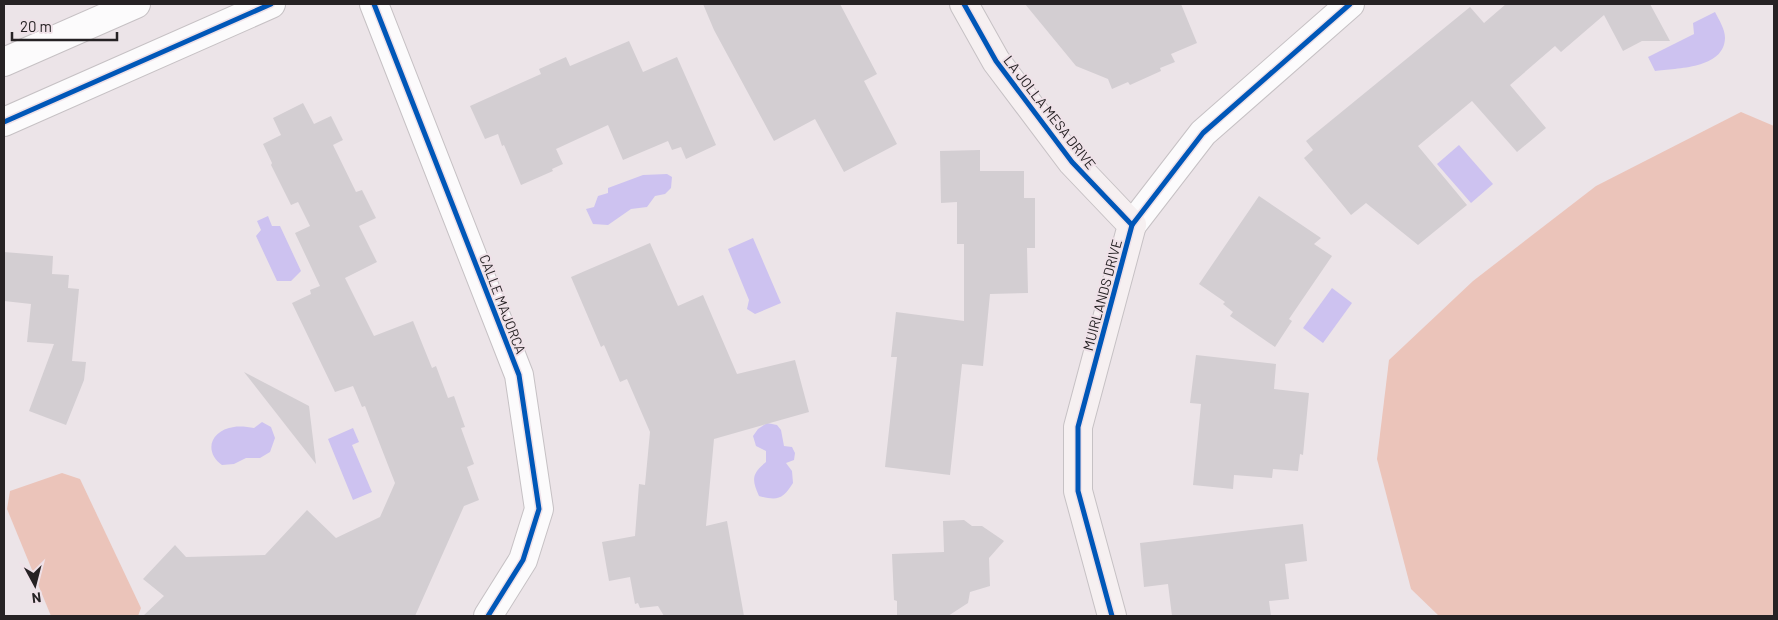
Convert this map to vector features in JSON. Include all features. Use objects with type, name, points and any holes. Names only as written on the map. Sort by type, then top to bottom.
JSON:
[{"type":"street","points":[[4,62],[136,4]]},
{"type":"street","points":[[4,122],[271,4]]},
{"type":"street","name":"CALLE MAJORCA","points":[[374,4],[519,375],[539,509],[523,560],[488,616]]},
{"type":"street","name":"LA JOLLA MESA DRIVE","points":[[964,4],[996,61],[1072,162],[1132,225]]},
{"type":"street","name":"MUIRLANDS DRIVE","points":[[1112,616],[1078,491],[1078,427],[1132,225],[1204,133],[1350,4]]},
{"type":"shaded area","points":[[1715,12],[1725,35],[1723,48],[1717,56],[1698,65],[1655,71],[1648,57],[1694,34],[1693,23]]},
{"type":"shaded area","points":[[1741,112],[1774,126],[1774,616],[1439,616],[1411,589],[1377,459],[1389,360],[1473,281],[1596,186]]},
{"type":"shaded area","points":[[1459,145],[1493,184],[1471,203],[1437,164]]},
{"type":"shaded area","points":[[667,174],[672,177],[671,188],[665,194],[655,196],[647,207],[631,209],[608,225],[593,224],[586,209],[594,207],[598,196],[608,193],[608,188],[643,175]]},
{"type":"shaded area","points":[[268,216],[272,226],[280,226],[301,271],[291,281],[277,281],[256,236],[261,230],[257,221]]},
{"type":"shaded area","points":[[753,238],[781,303],[755,314],[747,309],[749,300],[728,249]]},
{"type":"shaded area","points":[[1332,288],[1352,303],[1323,343],[1303,328]]},
{"type":"shaded area","points":[[262,422],[271,427],[275,438],[270,452],[260,458],[246,458],[234,464],[222,465],[216,459],[211,448],[212,442],[220,432],[234,427],[254,428]]},
{"type":"shaded area","points":[[767,423],[777,425],[781,430],[784,446],[792,447],[795,453],[794,460],[786,463],[792,471],[793,483],[783,495],[775,498],[759,496],[754,481],[755,474],[766,462],[766,451],[756,446],[753,436],[758,429]]},
{"type":"shaded area","points":[[353,428],[359,442],[352,445],[372,492],[353,500],[328,439]]},
{"type":"shaded area","points":[[62,473],[80,479],[141,608],[138,616],[51,616],[7,509],[10,491]]},
{"type":"building","points":[[703,4],[840,4],[877,74],[864,81],[897,144],[844,172],[815,119],[774,141],[714,30]]},
{"type":"building","points":[[1025,4],[1181,4],[1197,43],[1171,54],[1175,62],[1160,68],[1161,71],[1130,85],[1128,82],[1112,89],[1108,79],[1076,66]]},
{"type":"building","points":[[1506,4],[1650,4],[1670,41],[1642,41],[1623,51],[1604,15],[1561,52],[1555,46],[1510,85],[1546,128],[1517,152],[1472,101],[1418,146],[1467,205],[1418,245],[1366,203],[1351,215],[1304,158],[1313,150],[1306,141],[1470,7],[1484,23]]},
{"type":"building","points":[[629,41],[643,72],[677,57],[716,145],[686,159],[681,147],[672,150],[668,141],[623,160],[608,125],[556,149],[563,164],[552,169],[553,171],[521,185],[498,134],[485,139],[470,106],[541,74],[539,69],[566,57],[570,66]]},
{"type":"building","points":[[303,103],[314,124],[331,116],[343,140],[333,145],[356,192],[362,190],[376,218],[359,226],[377,262],[345,278],[374,336],[413,321],[432,368],[436,366],[448,398],[454,396],[465,427],[461,428],[474,464],[467,467],[479,500],[464,506],[415,616],[143,616],[164,596],[143,579],[175,545],[186,557],[265,555],[307,510],[336,538],[380,517],[395,483],[365,406],[362,407],[353,386],[335,392],[292,303],[311,294],[310,290],[320,286],[295,233],[310,226],[298,202],[291,205],[263,144],[281,135],[273,118]]},
{"type":"building","points":[[980,150],[980,171],[1024,171],[1024,198],[1035,198],[1035,248],[1027,248],[1028,293],[990,294],[983,366],[962,364],[950,475],[885,467],[897,357],[891,357],[896,312],[964,321],[964,244],[957,244],[957,202],[941,203],[940,151]]},
{"type":"building","points":[[1259,196],[1321,238],[1314,244],[1332,256],[1289,319],[1292,321],[1275,347],[1230,316],[1233,312],[1223,304],[1225,302],[1199,284]]},
{"type":"building","points":[[650,243],[678,306],[703,295],[737,374],[795,360],[809,412],[714,439],[706,526],[727,521],[744,616],[664,616],[658,606],[640,608],[638,603],[635,604],[630,577],[609,581],[602,542],[635,536],[639,484],[645,485],[650,432],[627,379],[620,382],[604,345],[601,347],[571,277]]},
{"type":"building","points":[[4,252],[53,256],[52,274],[69,275],[68,288],[79,289],[72,361],[86,362],[84,380],[66,425],[29,411],[54,344],[27,342],[31,304],[4,301]]},
{"type":"building","points":[[1196,355],[1276,364],[1274,389],[1309,393],[1303,455],[1300,454],[1298,471],[1273,469],[1272,478],[1234,475],[1233,489],[1193,485],[1201,404],[1190,403]]},
{"type":"building","points":[[244,372],[309,406],[316,464]]},
{"type":"building","points":[[964,520],[972,526],[982,526],[1004,541],[989,558],[990,586],[970,592],[968,603],[948,616],[897,616],[897,601],[894,600],[892,554],[944,552],[943,521]]},
{"type":"building","points":[[1303,524],[1307,561],[1285,564],[1289,599],[1269,601],[1271,616],[1172,616],[1168,584],[1144,587],[1140,543]]},
{"type":"cycle path","points":[[4,122],[271,4]]},
{"type":"cycle path","points":[[374,4],[519,375],[539,509],[523,560],[488,616]]},
{"type":"cycle path","points":[[964,4],[996,61],[1072,162],[1132,225]]},
{"type":"cycle path","points":[[1112,616],[1078,491],[1078,427],[1132,225],[1203,133],[1350,4]]}]
